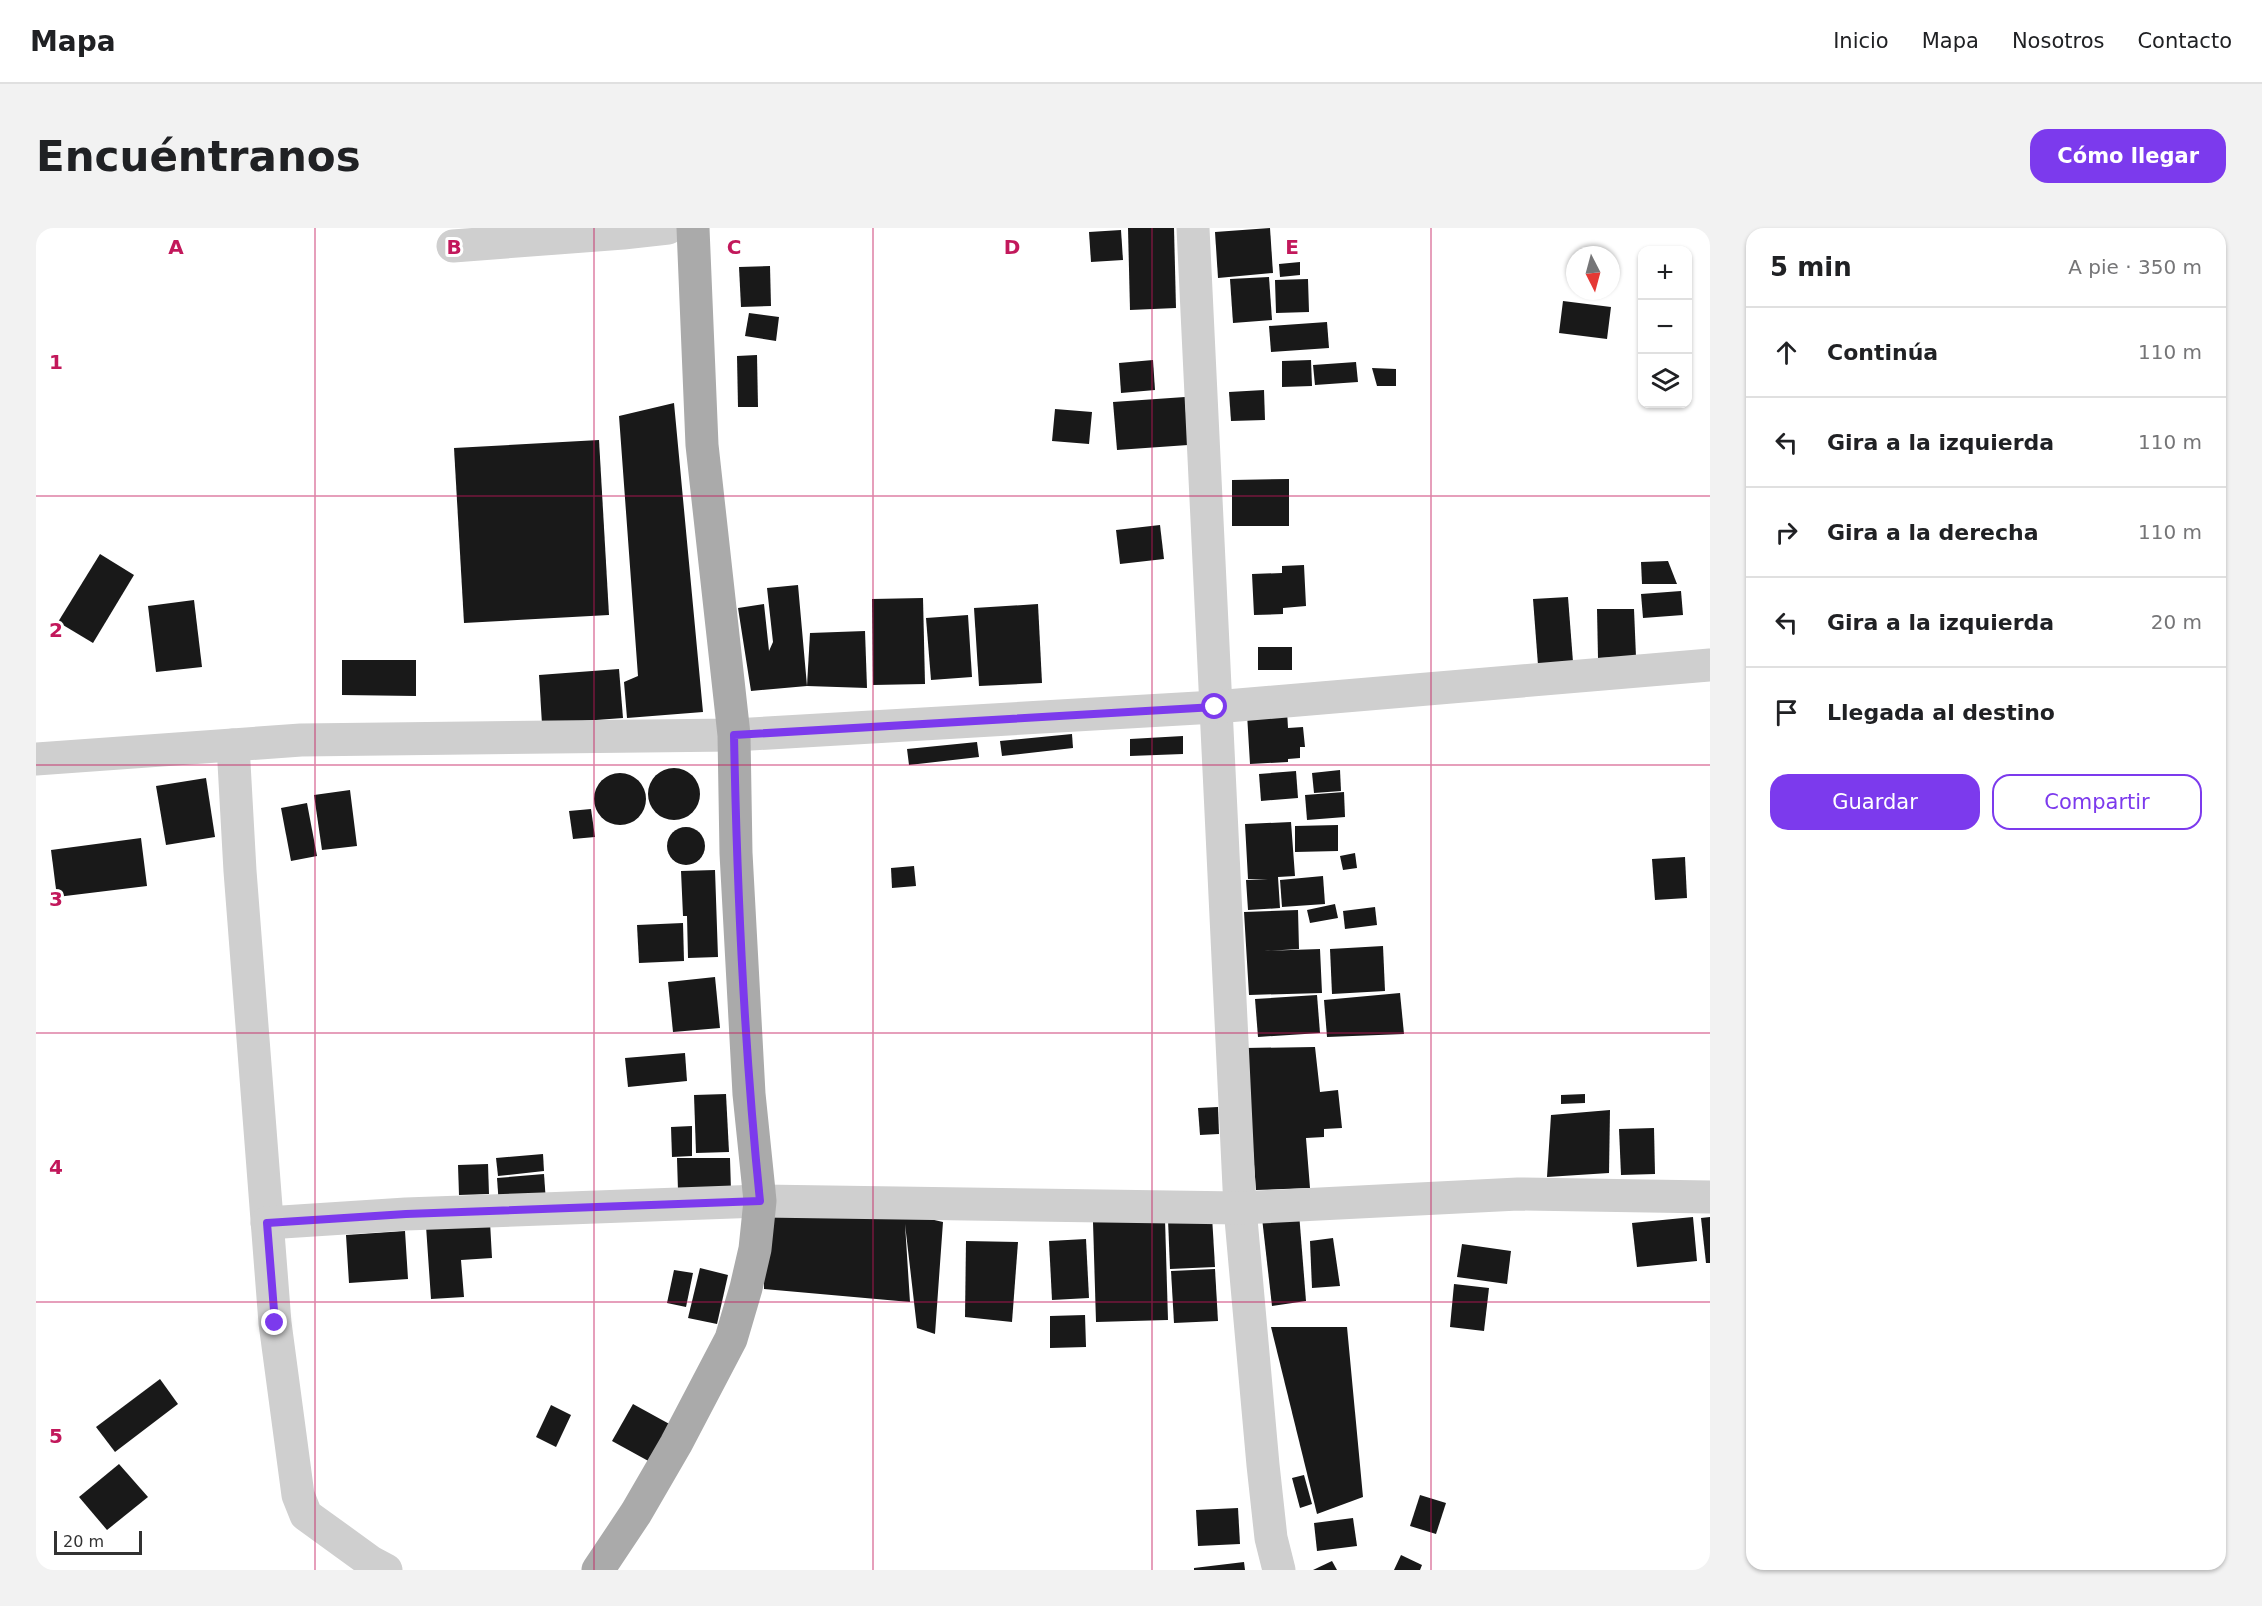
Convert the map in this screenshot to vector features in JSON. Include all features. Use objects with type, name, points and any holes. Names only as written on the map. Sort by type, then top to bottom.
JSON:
[{"type":"main road","points":[[598,1570],[636,1513],[676,1444],[731,1339],[755,1249],[760,1201],[749,1094],[736,853],[734,735],[702,446],[693,228]]},
{"type":"street","points":[[453,246],[668,228]]},
{"type":"street","points":[[1193,228],[1240,1208],[1263,1465],[1271,1539],[1279,1570]]},
{"type":"street","points":[[36,759],[301,740],[734,735],[1215,707],[1710,665]]},
{"type":"street","points":[[233,745],[240,871],[275,1323],[298,1495],[306,1515],[371,1562],[386,1570]]},
{"type":"street","points":[[267,1223],[429,1213],[760,1201],[1240,1208],[1518,1194],[1710,1197]]},
{"type":"building","points":[[1128,228],[1174,228],[1176,308],[1130,310]]},
{"type":"building","points":[[1270,228],[1273,273],[1218,278],[1215,232]]},
{"type":"building","points":[[1121,230],[1123,260],[1091,262],[1089,232]]},
{"type":"building","points":[[1300,262],[1300,275],[1280,277],[1279,264]]},
{"type":"building","points":[[770,266],[771,306],[741,307],[739,267]]},
{"type":"building","points":[[1269,277],[1272,320],[1233,323],[1230,279]]},
{"type":"building","points":[[1308,279],[1309,312],[1276,313],[1275,280]]},
{"type":"building","points":[[1563,301],[1611,307],[1607,339],[1559,333]]},
{"type":"building","points":[[749,313],[779,317],[776,341],[745,336]]},
{"type":"building","points":[[1327,322],[1329,348],[1271,352],[1269,326]]},
{"type":"building","points":[[757,355],[758,407],[738,407],[737,356]]},
{"type":"building","points":[[1153,360],[1155,390],[1121,393],[1119,363]]},
{"type":"building","points":[[1311,360],[1312,386],[1282,387],[1282,361]]},
{"type":"building","points":[[1356,362],[1358,382],[1315,385],[1313,365]]},
{"type":"building","points":[[1372,368],[1396,369],[1396,386],[1377,386]]},
{"type":"building","points":[[1264,390],[1265,420],[1231,421],[1229,392]]},
{"type":"building","points":[[1185,397],[1188,445],[1117,450],[1113,402]]},
{"type":"building","points":[[674,403],[703,712],[627,718],[624,682],[638,676],[619,416]]},
{"type":"building","points":[[1055,409],[1092,412],[1089,444],[1052,441]]},
{"type":"building","points":[[599,440],[609,615],[464,623],[454,448]]},
{"type":"building","points":[[1289,479],[1289,526],[1232,526],[1232,480]]},
{"type":"building","points":[[1160,525],[1164,559],[1120,564],[1116,530]]},
{"type":"building","points":[[100,554],[134,575],[93,643],[58,622]]},
{"type":"building","points":[[1668,561],[1677,584],[1642,584],[1641,562]]},
{"type":"building","points":[[1304,565],[1306,606],[1283,608],[1283,614],[1254,615],[1252,574],[1282,573],[1282,566]]},
{"type":"building","points":[[798,585],[807,686],[751,691],[738,608],[764,604],[769,651],[773,642],[767,588]]},
{"type":"building","points":[[1681,591],[1683,615],[1643,618],[1641,594]]},
{"type":"building","points":[[1568,597],[1573,662],[1538,665],[1533,599]]},
{"type":"building","points":[[923,598],[925,684],[873,685],[872,599]]},
{"type":"building","points":[[194,600],[202,667],[156,672],[148,606]]},
{"type":"building","points":[[1038,604],[1042,683],[979,686],[974,608]]},
{"type":"building","points":[[1597,609],[1634,609],[1636,657],[1598,658]]},
{"type":"building","points":[[968,615],[972,677],[931,680],[926,618]]},
{"type":"building","points":[[865,631],[867,688],[807,686],[810,633]]},
{"type":"building","points":[[1258,647],[1292,647],[1292,670],[1258,670]]},
{"type":"building","points":[[342,660],[416,660],[416,696],[342,695]]},
{"type":"building","points":[[619,669],[623,718],[542,724],[539,675]]},
{"type":"building","points":[[1287,711],[1288,728],[1303,727],[1305,747],[1300,747],[1300,758],[1288,759],[1288,762],[1250,764],[1247,714]]},
{"type":"building","points":[[1072,734],[1073,748],[1002,756],[1000,741]]},
{"type":"building","points":[[1183,736],[1183,754],[1130,756],[1130,739]]},
{"type":"building","points":[[977,742],[979,757],[909,765],[907,749]]},
{"type":"building","points":[[674,768],[684,770],[692,776],[698,784],[700,794],[698,804],[692,812],[684,818],[674,820],[664,818],[656,812],[650,804],[648,794],[650,784],[656,776],[664,770]]},
{"type":"building","points":[[1340,770],[1341,791],[1314,793],[1312,773]]},
{"type":"building","points":[[1296,771],[1298,798],[1261,801],[1259,774]]},
{"type":"building","points":[[620,773],[630,775],[638,781],[644,789],[646,799],[644,809],[638,817],[630,823],[620,825],[610,823],[602,817],[596,809],[594,799],[596,789],[602,781],[610,775]]},
{"type":"building","points":[[206,778],[215,837],[166,845],[156,786]]},
{"type":"building","points":[[350,790],[357,846],[322,850],[314,795]]},
{"type":"building","points":[[1344,792],[1345,817],[1307,820],[1305,795]]},
{"type":"building","points":[[307,803],[317,856],[291,861],[281,808]]},
{"type":"building","points":[[591,809],[595,837],[573,839],[569,811]]},
{"type":"building","points":[[1291,822],[1295,876],[1278,877],[1280,908],[1248,910],[1246,880],[1268,879],[1248,879],[1245,824]]},
{"type":"building","points":[[1338,825],[1338,851],[1295,852],[1295,826]]},
{"type":"building","points":[[686,827],[699,833],[705,846],[699,859],[686,865],[673,859],[667,846],[673,833]]},
{"type":"building","points":[[141,838],[147,886],[57,897],[51,850]]},
{"type":"building","points":[[1355,853],[1357,868],[1343,870],[1340,856]]},
{"type":"building","points":[[1685,857],[1687,898],[1655,900],[1652,859]]},
{"type":"building","points":[[914,866],[916,886],[892,888],[891,868]]},
{"type":"building","points":[[715,870],[718,957],[688,958],[687,916],[683,916],[681,871]]},
{"type":"building","points":[[1323,876],[1325,904],[1282,907],[1280,880]]},
{"type":"building","points":[[1335,904],[1338,918],[1310,923],[1307,910]]},
{"type":"building","points":[[1375,907],[1377,925],[1345,929],[1343,911]]},
{"type":"building","points":[[1298,910],[1299,949],[1264,951],[1320,949],[1322,993],[1249,995],[1244,912]]},
{"type":"building","points":[[683,923],[684,961],[639,963],[637,925]]},
{"type":"building","points":[[1383,946],[1385,991],[1332,994],[1330,949]]},
{"type":"building","points":[[715,977],[720,1028],[673,1032],[668,982]]},
{"type":"building","points":[[1400,993],[1404,1034],[1327,1037],[1324,1000]]},
{"type":"building","points":[[1317,995],[1320,1033],[1258,1037],[1255,999]]},
{"type":"building","points":[[1315,1047],[1320,1092],[1338,1090],[1342,1128],[1324,1129],[1324,1137],[1306,1138],[1310,1188],[1256,1190],[1245,1048]]},
{"type":"building","points":[[685,1053],[687,1081],[628,1087],[625,1058]]},
{"type":"building","points":[[726,1094],[729,1152],[696,1153],[694,1095]]},
{"type":"building","points":[[1585,1094],[1585,1103],[1561,1104],[1561,1095]]},
{"type":"building","points":[[1218,1107],[1219,1134],[1200,1135],[1198,1108]]},
{"type":"building","points":[[1610,1110],[1609,1173],[1547,1177],[1551,1115]]},
{"type":"building","points":[[692,1126],[692,1156],[672,1157],[671,1127]]},
{"type":"building","points":[[1654,1128],[1655,1174],[1621,1175],[1619,1129]]},
{"type":"building","points":[[543,1154],[544,1171],[498,1176],[496,1158]]},
{"type":"building","points":[[677,1158],[730,1158],[731,1191],[678,1191]]},
{"type":"building","points":[[488,1164],[489,1194],[459,1195],[458,1165]]},
{"type":"building","points":[[544,1174],[546,1202],[499,1206],[497,1178]]},
{"type":"building","points":[[764,1212],[904,1213],[943,1222],[935,1334],[917,1328],[905,1224],[910,1302],[764,1289]]},
{"type":"building","points":[[1299,1213],[1306,1301],[1272,1306],[1262,1218]]},
{"type":"building","points":[[1212,1216],[1215,1267],[1170,1269],[1168,1219]]},
{"type":"building","points":[[1693,1217],[1697,1261],[1637,1267],[1632,1223]]},
{"type":"building","points":[[1710,1217],[1710,1263],[1706,1263],[1701,1218]]},
{"type":"building","points":[[1165,1219],[1168,1320],[1096,1322],[1093,1222]]},
{"type":"building","points":[[490,1222],[492,1258],[461,1260],[464,1297],[431,1299],[426,1226]]},
{"type":"building","points":[[405,1231],[408,1279],[349,1283],[346,1235]]},
{"type":"building","points":[[1333,1238],[1340,1286],[1312,1288],[1310,1241]]},
{"type":"building","points":[[1086,1239],[1089,1298],[1052,1300],[1049,1241]]},
{"type":"building","points":[[966,1241],[1018,1242],[1012,1322],[965,1317]]},
{"type":"building","points":[[1462,1244],[1511,1251],[1507,1284],[1457,1277]]},
{"type":"building","points":[[700,1268],[728,1275],[717,1324],[688,1318]]},
{"type":"building","points":[[1215,1269],[1218,1321],[1174,1323],[1171,1271]]},
{"type":"building","points":[[674,1270],[693,1273],[686,1307],[667,1303]]},
{"type":"building","points":[[1454,1284],[1489,1288],[1484,1331],[1450,1327]]},
{"type":"building","points":[[1085,1315],[1086,1347],[1050,1348],[1050,1316]]},
{"type":"building","points":[[1271,1327],[1347,1327],[1363,1497],[1317,1514]]},
{"type":"building","points":[[160,1379],[178,1404],[115,1452],[96,1427]]},
{"type":"building","points":[[633,1404],[673,1426],[652,1463],[612,1441]]},
{"type":"building","points":[[551,1405],[571,1415],[556,1447],[536,1437]]},
{"type":"building","points":[[119,1464],[148,1497],[107,1530],[79,1497]]},
{"type":"building","points":[[1304,1475],[1312,1504],[1300,1508],[1292,1478]]},
{"type":"building","points":[[1420,1495],[1446,1503],[1436,1534],[1410,1526]]},
{"type":"building","points":[[1238,1508],[1240,1544],[1198,1546],[1196,1510]]},
{"type":"building","points":[[1353,1518],[1357,1546],[1317,1551],[1314,1523]]},
{"type":"building","points":[[1401,1555],[1422,1565],[1420,1570],[1394,1570]]},
{"type":"building","points":[[1332,1561],[1337,1570],[1313,1570]]},
{"type":"building","points":[[1244,1562],[1245,1570],[1194,1570],[1194,1568]]},
{"type":"route","points":[[275,1323],[267,1223],[406,1214],[760,1201],[749,1094],[736,853],[734,735],[1215,707]]}]
